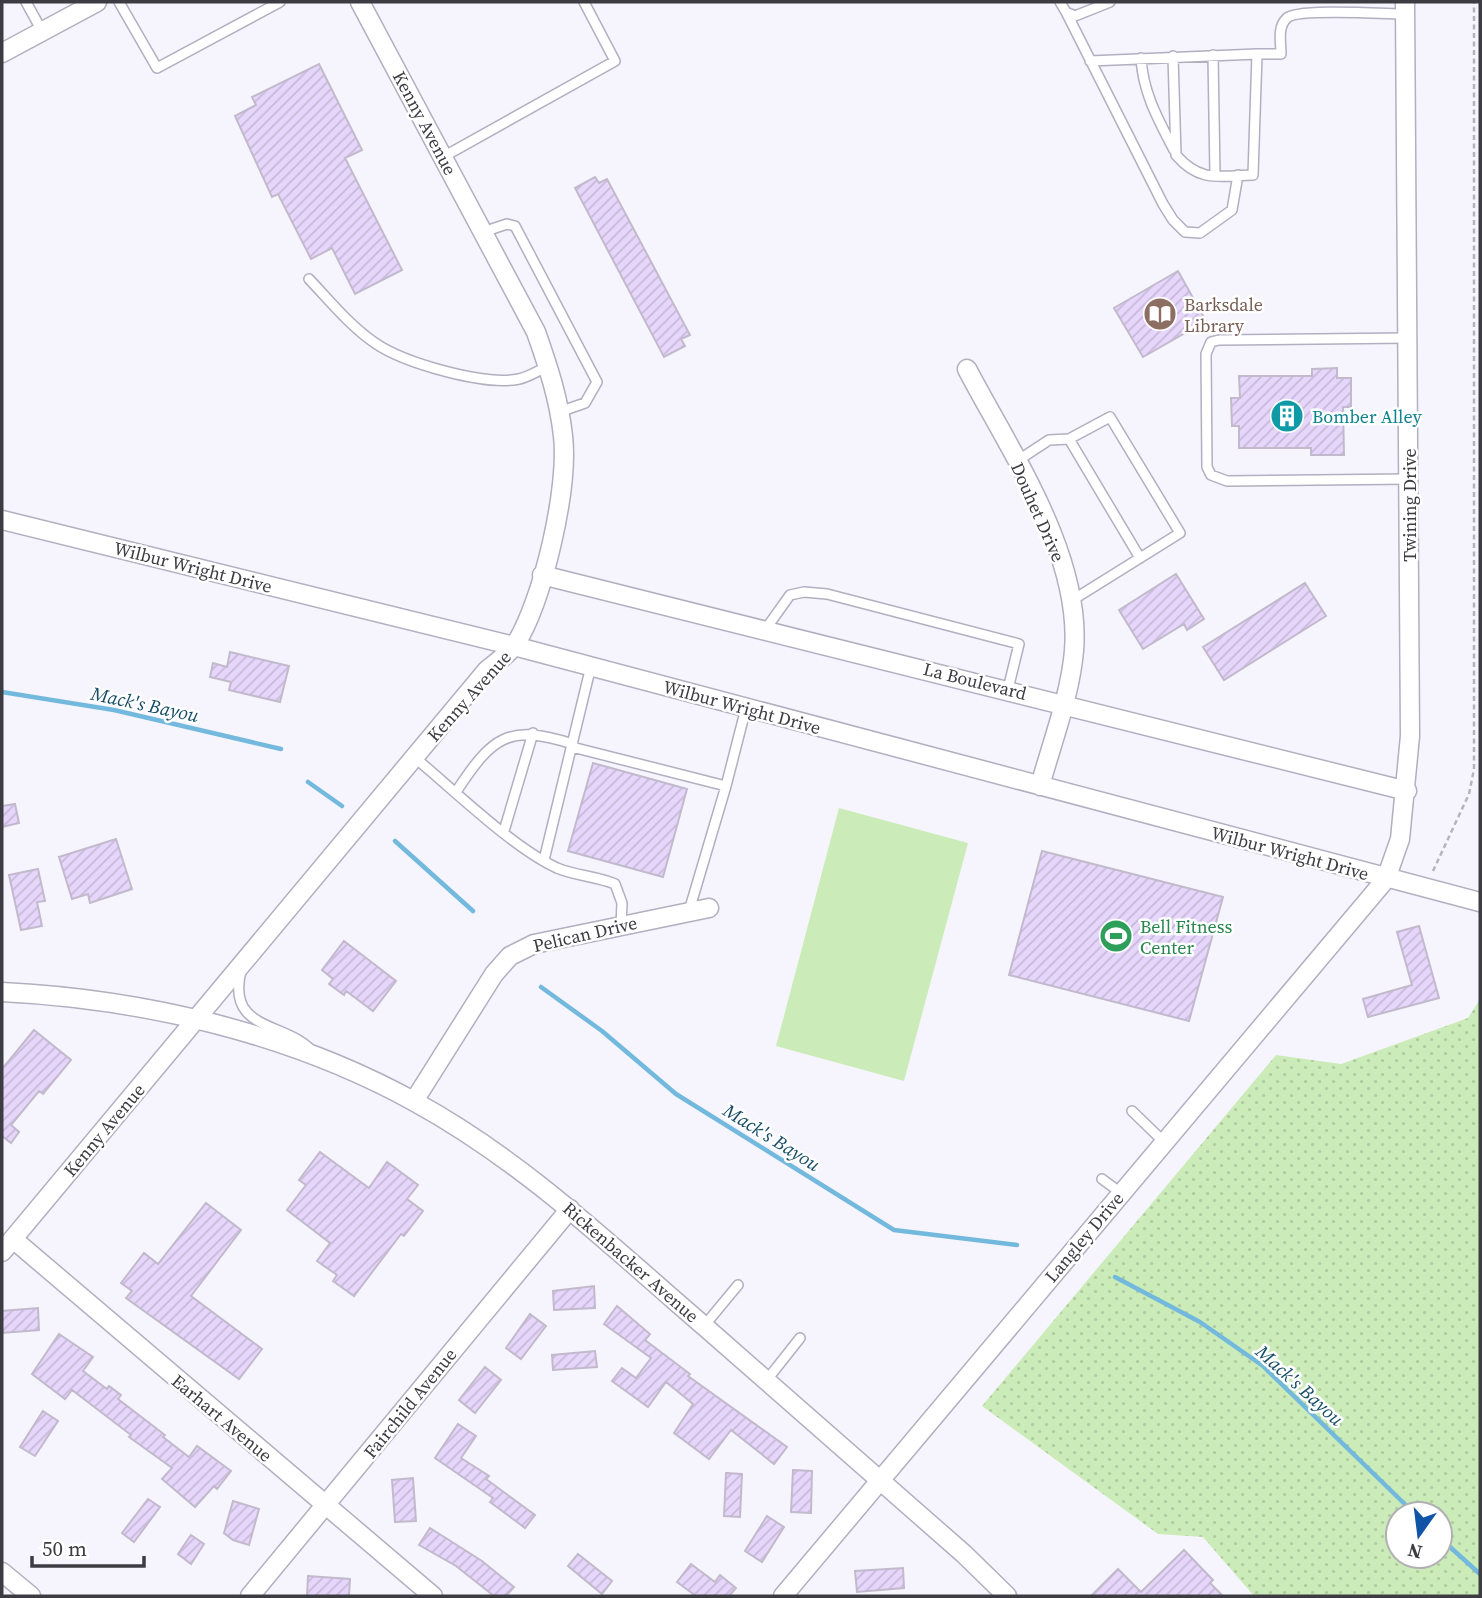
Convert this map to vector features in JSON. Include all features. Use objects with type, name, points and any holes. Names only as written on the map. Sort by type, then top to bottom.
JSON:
[{"type":"street","points":[[2,53],[97,2]]},
{"type":"street","name":"Kenny Avenue","points":[[7,1245],[487,670],[514,646],[542,575],[562,486],[564,438],[549,366],[536,332],[360,2]]},
{"type":"street","name":"Twining Drive","points":[[1386,878],[1400,839],[1406,791],[1410,690],[1405,8]]},
{"type":"street","name":"Douhet Drive","points":[[967,369],[1039,505],[1059,556],[1071,601],[1074,653],[1040,786]]},
{"type":"street","name":"Wilbur Wright Drive","points":[[2,520],[514,646],[1480,902]]},
{"type":"street","name":"La Boulevard","points":[[542,575],[1062,702],[1406,791]]},
{"type":"street","name":"Langley Drive","points":[[783,1596],[1386,878]]},
{"type":"street","name":"Pelican Drive","points":[[414,1101],[505,960],[534,944],[709,908]]},
{"type":"street","name":"Rickenbacker Avenue","points":[[2,992],[92,1000],[196,1020],[317,1057],[414,1101],[498,1152],[570,1209],[880,1480],[1007,1596]]},
{"type":"street","name":"Fairchild Avenue","points":[[250,1596],[570,1209]]},
{"type":"street","name":"Earhart Avenue","points":[[7,1245],[433,1596]]},
{"type":"street","points":[[2,1572],[31,1596]]},
{"type":"lane","points":[[26,2],[41,31]]},
{"type":"lane","points":[[119,2],[157,68],[280,2]]},
{"type":"lane","points":[[443,157],[615,61],[584,2]]},
{"type":"lane","points":[[1059,2],[1163,204],[1185,232],[1200,233],[1232,210],[1238,175]]},
{"type":"lane","points":[[1066,12],[1075,16],[1089,13],[1110,2]]},
{"type":"lane","points":[[1090,61],[1281,54],[1281,27],[1292,14],[1405,8]]},
{"type":"lane","points":[[1141,58],[1143,82],[1151,107],[1176,155],[1194,173],[1215,176],[1253,175],[1257,54]]},
{"type":"lane","points":[[1213,55],[1215,176]]},
{"type":"lane","points":[[1173,56],[1176,155]]},
{"type":"lane","points":[[483,232],[507,224],[515,226],[597,382],[585,402],[559,412]]},
{"type":"lane","points":[[309,279],[338,311],[373,342],[401,356],[482,378],[499,380],[519,379],[549,366]]},
{"type":"lane","points":[[1408,338],[1211,342],[1206,354],[1206,455],[1207,467],[1218,480],[1409,480]]},
{"type":"lane","points":[[1016,461],[1049,440],[1069,439],[1110,417],[1180,533],[1071,601]]},
{"type":"lane","points":[[1069,439],[1140,558]]},
{"type":"lane","points":[[765,630],[790,595],[804,592],[827,594],[1019,644],[1008,689]]},
{"type":"lane","points":[[544,860],[591,666]]},
{"type":"lane","points":[[689,911],[746,708]]},
{"type":"lane","points":[[456,792],[480,755],[494,743],[533,733],[726,786]]},
{"type":"lane","points":[[504,831],[533,733]]},
{"type":"lane","points":[[415,757],[504,831],[544,860],[557,867],[615,884],[622,903],[621,925]]},
{"type":"lane","points":[[243,965],[239,992],[248,1013],[265,1027],[303,1041],[317,1057]]},
{"type":"lane","points":[[1132,1111],[1164,1142]]},
{"type":"lane","points":[[1102,1179],[1121,1193]]},
{"type":"lane","points":[[704,1326],[738,1285]]},
{"type":"lane","points":[[766,1381],[800,1339]]},
{"type":"path","points":[[1432,874],[1457,824],[1474,769],[1474,2]]},
{"type":"green space","points":[[839,808],[968,843],[904,1081],[776,1046]]},
{"type":"green space","points":[[1480,999],[1480,1596],[1254,1596],[1203,1537],[1158,1534],[982,1406],[1276,1055],[1341,1064],[1468,1018]]},
{"type":"building","points":[[319,64],[362,150],[345,158],[402,270],[355,294],[332,248],[311,259],[278,194],[272,197],[235,116],[256,105],[252,97]]},
{"type":"building","points":[[595,177],[599,183],[607,179],[690,335],[681,339],[685,346],[664,357],[575,188]]},
{"type":"building","name":"Barksdale Library","points":[[1178,271],[1206,321],[1143,357],[1114,308]]},
{"type":"building","name":"Bomber Alley","points":[[1337,368],[1337,378],[1351,378],[1351,407],[1343,407],[1344,455],[1311,455],[1311,448],[1239,448],[1239,426],[1232,426],[1231,398],[1240,398],[1239,376],[1312,376],[1312,369]]},
{"type":"building","points":[[1176,574],[1204,619],[1187,630],[1184,624],[1143,649],[1119,610]]},
{"type":"building","points":[[1305,583],[1326,616],[1224,680],[1203,647]]},
{"type":"building","points":[[230,652],[289,666],[280,702],[229,690],[231,682],[210,677],[213,663],[227,667]]},
{"type":"building","points":[[593,763],[687,789],[663,877],[568,851]]},
{"type":"building","points":[[15,804],[19,823],[2,827],[2,806]]},
{"type":"building","points":[[116,839],[132,889],[90,903],[88,894],[72,899],[59,857]]},
{"type":"building","name":"Bell Fitness Center","points":[[1042,851],[1223,897],[1189,1021],[1009,975]]},
{"type":"building","points":[[38,869],[45,901],[37,902],[42,926],[21,930],[9,875]]},
{"type":"building","points":[[1419,926],[1439,998],[1368,1017],[1363,999],[1412,985],[1397,932]]},
{"type":"building","points":[[344,941],[396,981],[373,1011],[346,991],[344,995],[329,984],[333,979],[322,970]]},
{"type":"building","points":[[34,1030],[71,1060],[43,1094],[39,1091],[11,1125],[19,1132],[11,1143],[2,1136],[2,1069]]},
{"type":"building","points":[[320,1152],[369,1188],[387,1162],[418,1185],[407,1199],[423,1211],[404,1236],[401,1234],[354,1296],[333,1281],[337,1275],[317,1261],[330,1243],[287,1210],[306,1185],[299,1180]]},
{"type":"building","points":[[206,1203],[241,1230],[191,1296],[262,1349],[239,1379],[126,1298],[132,1291],[121,1283],[144,1253],[158,1264]]},
{"type":"building","points":[[594,1286],[595,1308],[554,1310],[553,1291]]},
{"type":"building","points":[[617,1306],[650,1334],[645,1340],[690,1374],[688,1376],[787,1447],[774,1464],[731,1430],[709,1459],[674,1433],[693,1404],[666,1382],[648,1407],[612,1381],[622,1368],[636,1378],[651,1358],[604,1324]]},
{"type":"building","points":[[38,1308],[39,1330],[2,1333],[2,1311]]},
{"type":"building","points":[[530,1314],[546,1326],[521,1359],[506,1348]]},
{"type":"building","points":[[59,1334],[93,1357],[83,1371],[107,1389],[109,1386],[121,1395],[118,1399],[165,1435],[163,1437],[189,1457],[197,1446],[231,1471],[217,1489],[214,1486],[195,1507],[162,1479],[172,1468],[72,1390],[65,1399],[32,1374]]},
{"type":"building","points":[[595,1351],[597,1367],[553,1370],[552,1355]]},
{"type":"building","points":[[485,1367],[501,1380],[475,1413],[459,1400]]},
{"type":"building","points":[[43,1411],[58,1421],[35,1456],[20,1447]]},
{"type":"building","points":[[458,1424],[476,1436],[461,1458],[489,1476],[486,1479],[535,1515],[525,1528],[490,1502],[493,1498],[435,1458]]},
{"type":"building","points":[[793,1470],[812,1471],[811,1513],[791,1512]]},
{"type":"building","points":[[726,1473],[742,1474],[740,1517],[724,1516]]},
{"type":"building","points":[[413,1478],[416,1521],[395,1522],[392,1480]]},
{"type":"building","points":[[148,1499],[160,1507],[134,1542],[122,1533]]},
{"type":"building","points":[[233,1501],[259,1509],[249,1545],[233,1540],[224,1533]]},
{"type":"building","points":[[767,1516],[784,1527],[762,1562],[745,1551]]},
{"type":"building","points":[[430,1528],[482,1561],[514,1587],[506,1596],[494,1596],[456,1566],[419,1545]]},
{"type":"building","points":[[191,1535],[204,1544],[191,1564],[178,1554]]},
{"type":"building","points":[[1184,1550],[1213,1580],[1210,1583],[1223,1596],[1091,1596],[1118,1569],[1141,1592]]},
{"type":"building","points":[[578,1554],[612,1581],[602,1594],[568,1566]]},
{"type":"building","points":[[691,1564],[715,1582],[720,1575],[736,1588],[729,1596],[696,1596],[677,1582]]},
{"type":"building","points":[[903,1568],[904,1588],[857,1592],[855,1571]]},
{"type":"building","points":[[308,1576],[350,1579],[349,1596],[307,1596]]},
{"type":"waterway","name":"Mack's Bayou","points":[[2,692],[114,710],[281,749]]},
{"type":"waterway","name":"Mack's Bayou","points":[[308,782],[342,806]]},
{"type":"waterway","name":"Mack's Bayou","points":[[395,841],[473,911]]},
{"type":"waterway","name":"Mack's Bayou","points":[[541,987],[602,1031],[676,1094],[894,1230],[1017,1245]]},
{"type":"waterway","name":"Mack's Bayou","points":[[1115,1277],[1200,1322],[1263,1366],[1401,1500]]},
{"type":"waterway","name":"Mack's Bayou","points":[[1454,1551],[1480,1574]]},
{"type":"place","name":"Barksdale Library","points":[[1160,314]]},
{"type":"place","name":"Bomber Alley","points":[[1287,416]]},
{"type":"place","name":"Bell Fitness Center","points":[[1116,936]]}]
